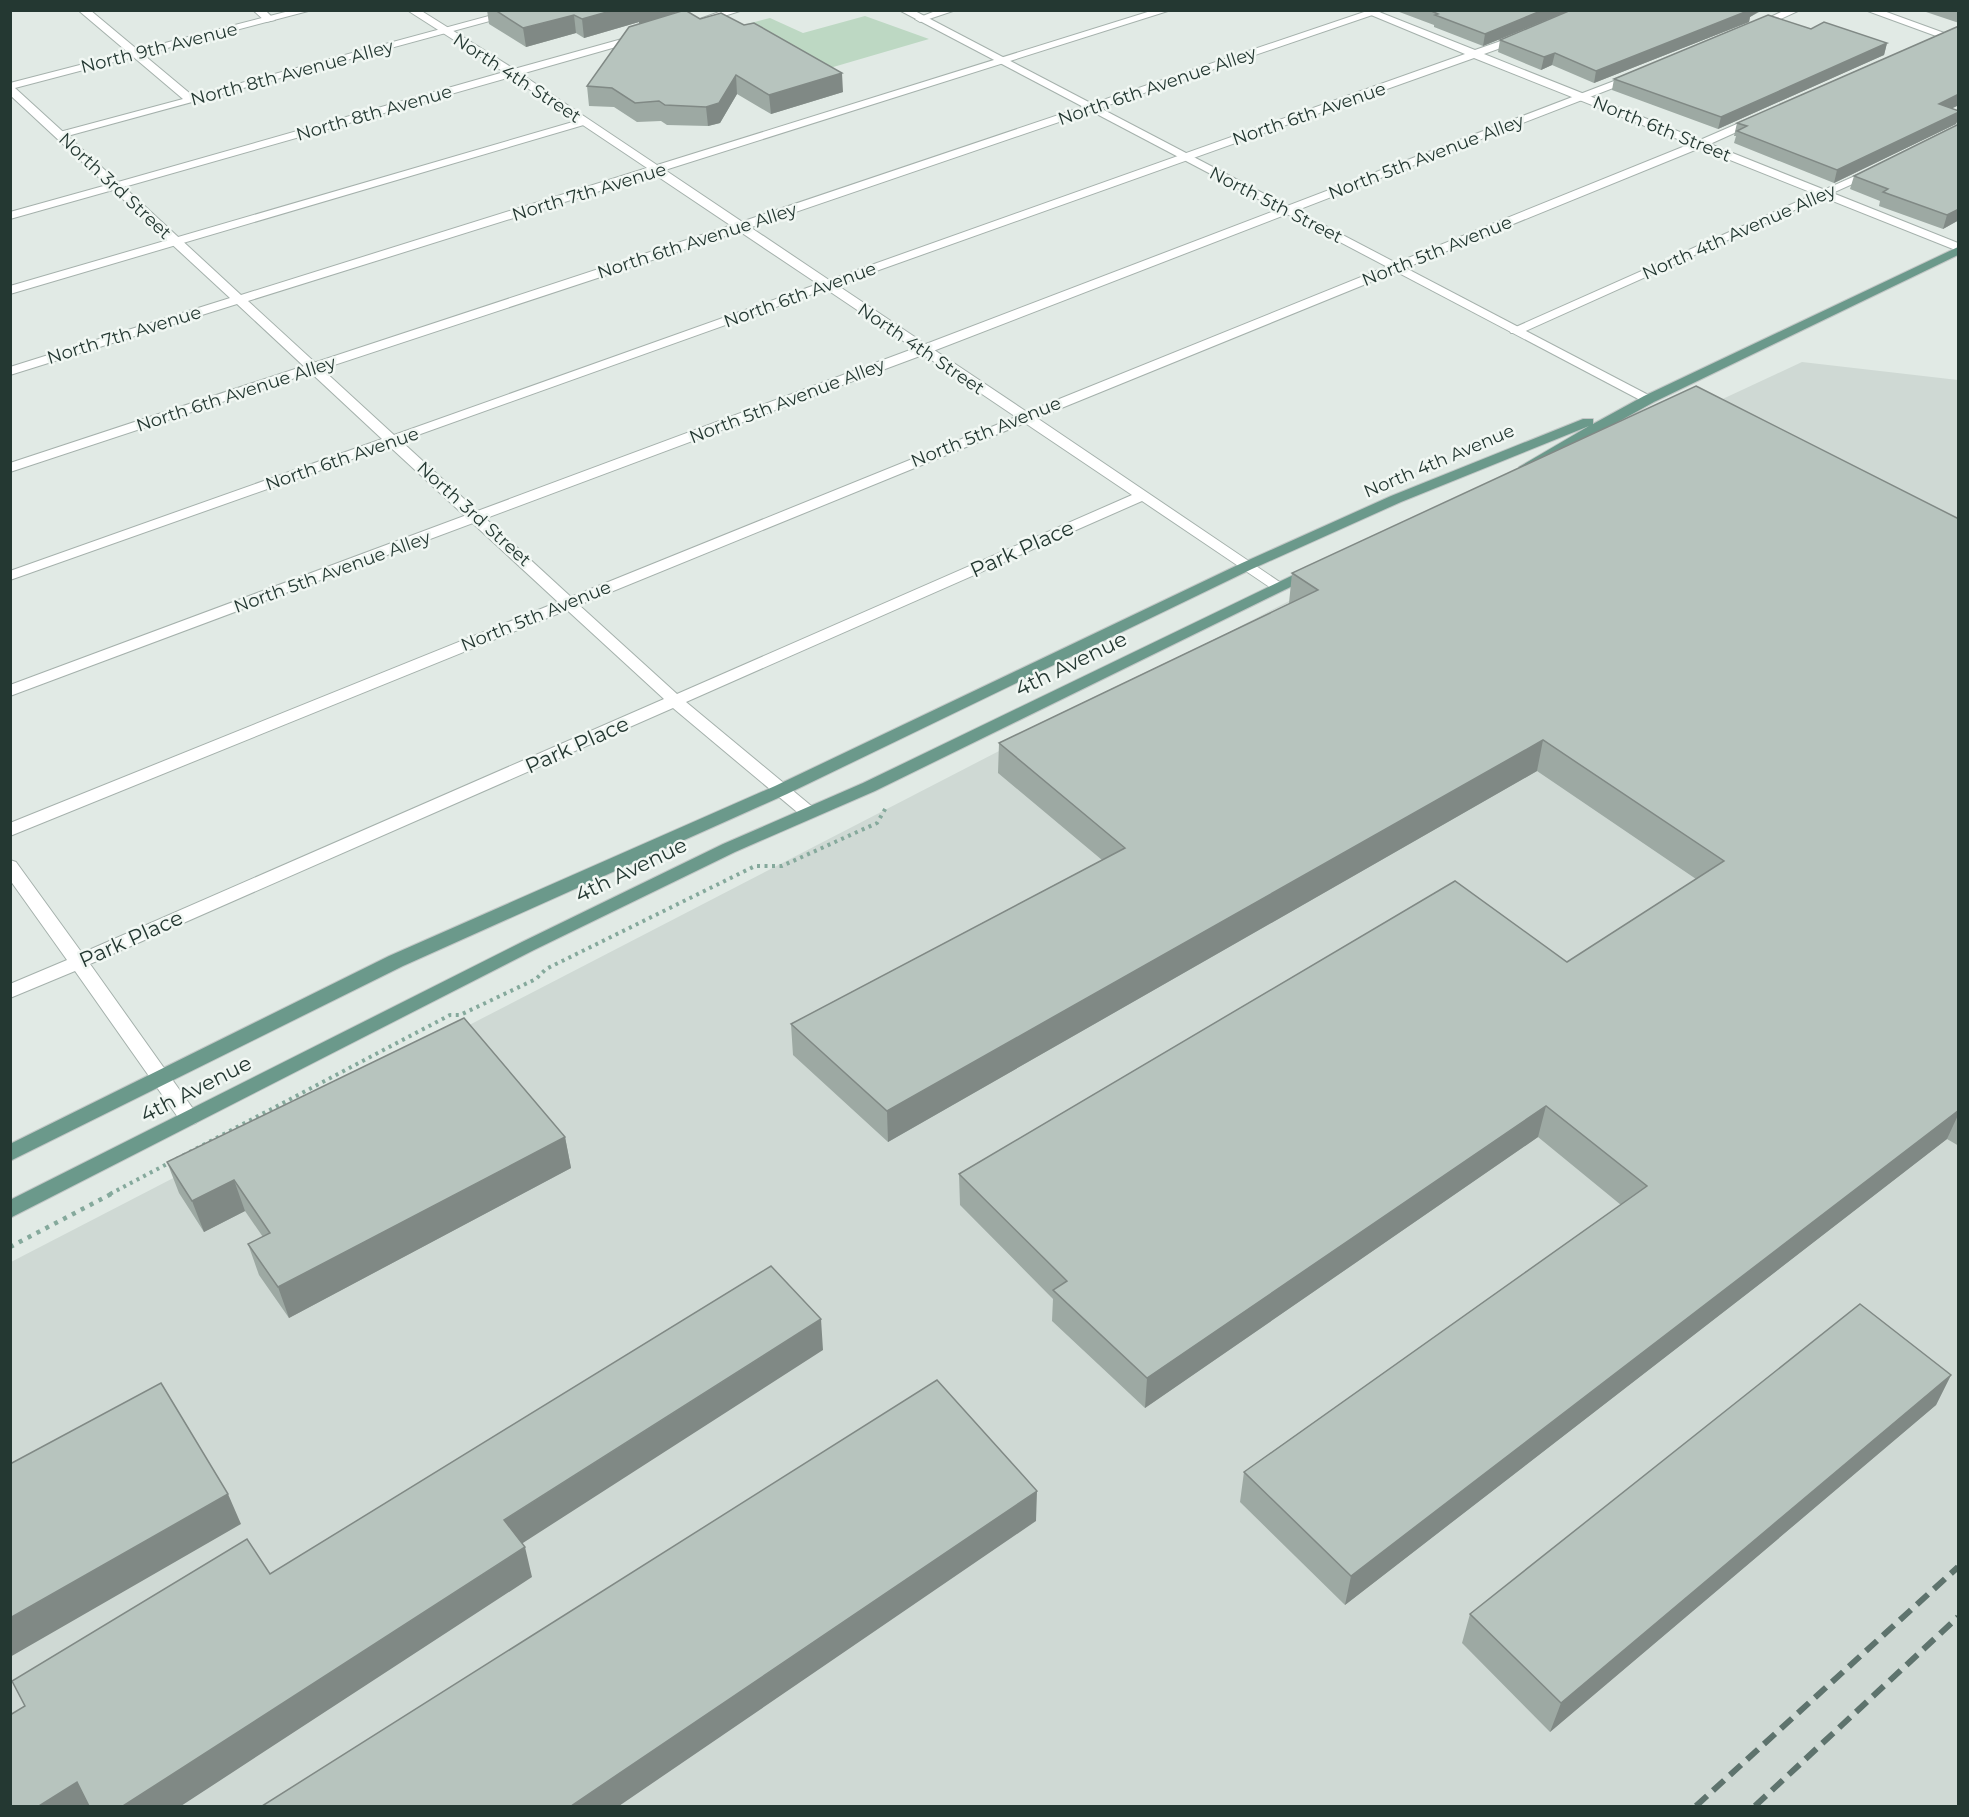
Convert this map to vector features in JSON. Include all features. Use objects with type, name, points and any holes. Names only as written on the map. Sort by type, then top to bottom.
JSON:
[{"type":"main road","name":"North 4th Avenue","points":[[1511,475],[1649,399],[1959,249]]},
{"type":"main road","name":"North 4th Avenue","points":[[1247,566],[1498,456],[1649,399]]},
{"type":"main road","points":[[1279,588],[1327,564]]},
{"type":"main road","name":"4th Avenue","points":[[10,1154],[396,961],[781,790],[1247,566]]},
{"type":"main road","name":"4th Avenue","points":[[10,1210],[528,946],[729,848],[869,787],[1279,588]]},
{"type":"street","points":[[83,10],[191,100]]},
{"type":"street","points":[[258,10],[270,20]]},
{"type":"street","name":"North 9th Avenue","points":[[10,88],[307,10]]},
{"type":"street","name":"North 4th Street","points":[[412,10],[512,73],[1279,588]]},
{"type":"street","name":"North 8th Avenue Alley","points":[[60,135],[525,10]]},
{"type":"street","points":[[692,23],[738,10]]},
{"type":"street","name":"North 5th Street","points":[[904,10],[1649,399]]},
{"type":"street","points":[[920,19],[951,10]]},
{"type":"street","name":"North 7th Avenue","points":[[10,371],[1166,10]]},
{"type":"street","points":[[1742,32],[1795,10]]},
{"type":"street","points":[[1870,10],[1959,41]]},
{"type":"street","name":"North 6th Street","points":[[1373,12],[1959,249]]},
{"type":"street","name":"North 6th Avenue Alley","points":[[10,468],[739,227],[1373,12]]},
{"type":"street","points":[[1924,44],[1959,28]]},
{"type":"street","name":"North 6th Avenue","points":[[10,576],[1476,55],[1537,31]]},
{"type":"street","name":"North 8th Avenue","points":[[10,216],[647,36]]},
{"type":"street","name":"North 5th Avenue Alley","points":[[10,691],[923,350],[1583,98],[1646,71]]},
{"type":"street","name":"North 3rd Street","points":[[10,88],[676,702],[809,813]]},
{"type":"street","name":"North 5th Avenue","points":[[10,830],[1023,417],[1701,144],[1767,115]]},
{"type":"street","points":[[10,290],[583,122]]},
{"type":"street","name":"North 4th Avenue Alley","points":[[1516,330],[1826,194],[1887,164]]},
{"type":"street","name":"Park Place","points":[[10,993],[1142,496]]},
{"type":"street","points":[[10,866],[189,1118]]},
{"type":"shaded area","points":[[1802,362],[1958,380],[1958,1806],[11,1806],[11,1262],[1291,600]]},
{"type":"green space","points":[[865,16],[929,39],[823,70],[736,27],[770,18],[803,33]]},
{"type":"building","points":[[495,10],[614,10],[582,19],[574,15],[523,28]]},
{"type":"building","points":[[685,10],[700,19],[721,13],[744,25],[754,23],[842,73],[769,95],[736,75],[719,103],[706,107],[665,105],[659,101],[635,103],[612,88],[587,86],[629,27]]},
{"type":"building","points":[[1429,10],[1543,10],[1485,34],[1435,15],[1438,14]]},
{"type":"building","points":[[1571,10],[1750,10],[1596,71],[1555,53],[1544,57],[1500,40]]},
{"type":"building","points":[[1768,15],[1811,29],[1824,22],[1887,43],[1721,117],[1614,79]]},
{"type":"building","points":[[1959,26],[1959,94],[1939,104],[1959,112],[1837,170],[1737,131],[1747,126],[1737,123]]},
{"type":"building","points":[[1959,124],[1959,209],[1947,215],[1883,192],[1888,189],[1854,176]]},
{"type":"building","points":[[1696,386],[1959,519],[1959,1110],[1351,1576],[1244,1472],[1647,1186],[1546,1106],[1147,1378],[1053,1290],[1067,1281],[959,1174],[1455,881],[1567,962],[1724,861],[1543,740],[887,1111],[791,1024],[1125,848],[999,743],[1318,590],[1292,573]]},
{"type":"building","points":[[464,1018],[565,1137],[278,1287],[248,1244],[270,1233],[234,1180],[192,1201],[167,1162]]},
{"type":"building","points":[[771,1266],[821,1319],[504,1520],[525,1547],[123,1806],[89,1806],[77,1782],[39,1806],[10,1806],[10,1715],[25,1706],[12,1681],[247,1539],[270,1574]]},
{"type":"building","points":[[1860,1304],[1951,1375],[1561,1703],[1470,1614]]},
{"type":"building","points":[[937,1380],[1037,1491],[571,1806],[262,1806]]},
{"type":"building","points":[[161,1383],[228,1494],[10,1618],[10,1464]]},
{"type":"railway","points":[[1696,1806],[1958,1567]]},
{"type":"railway","points":[[1755,1806],[1958,1617]]}]
